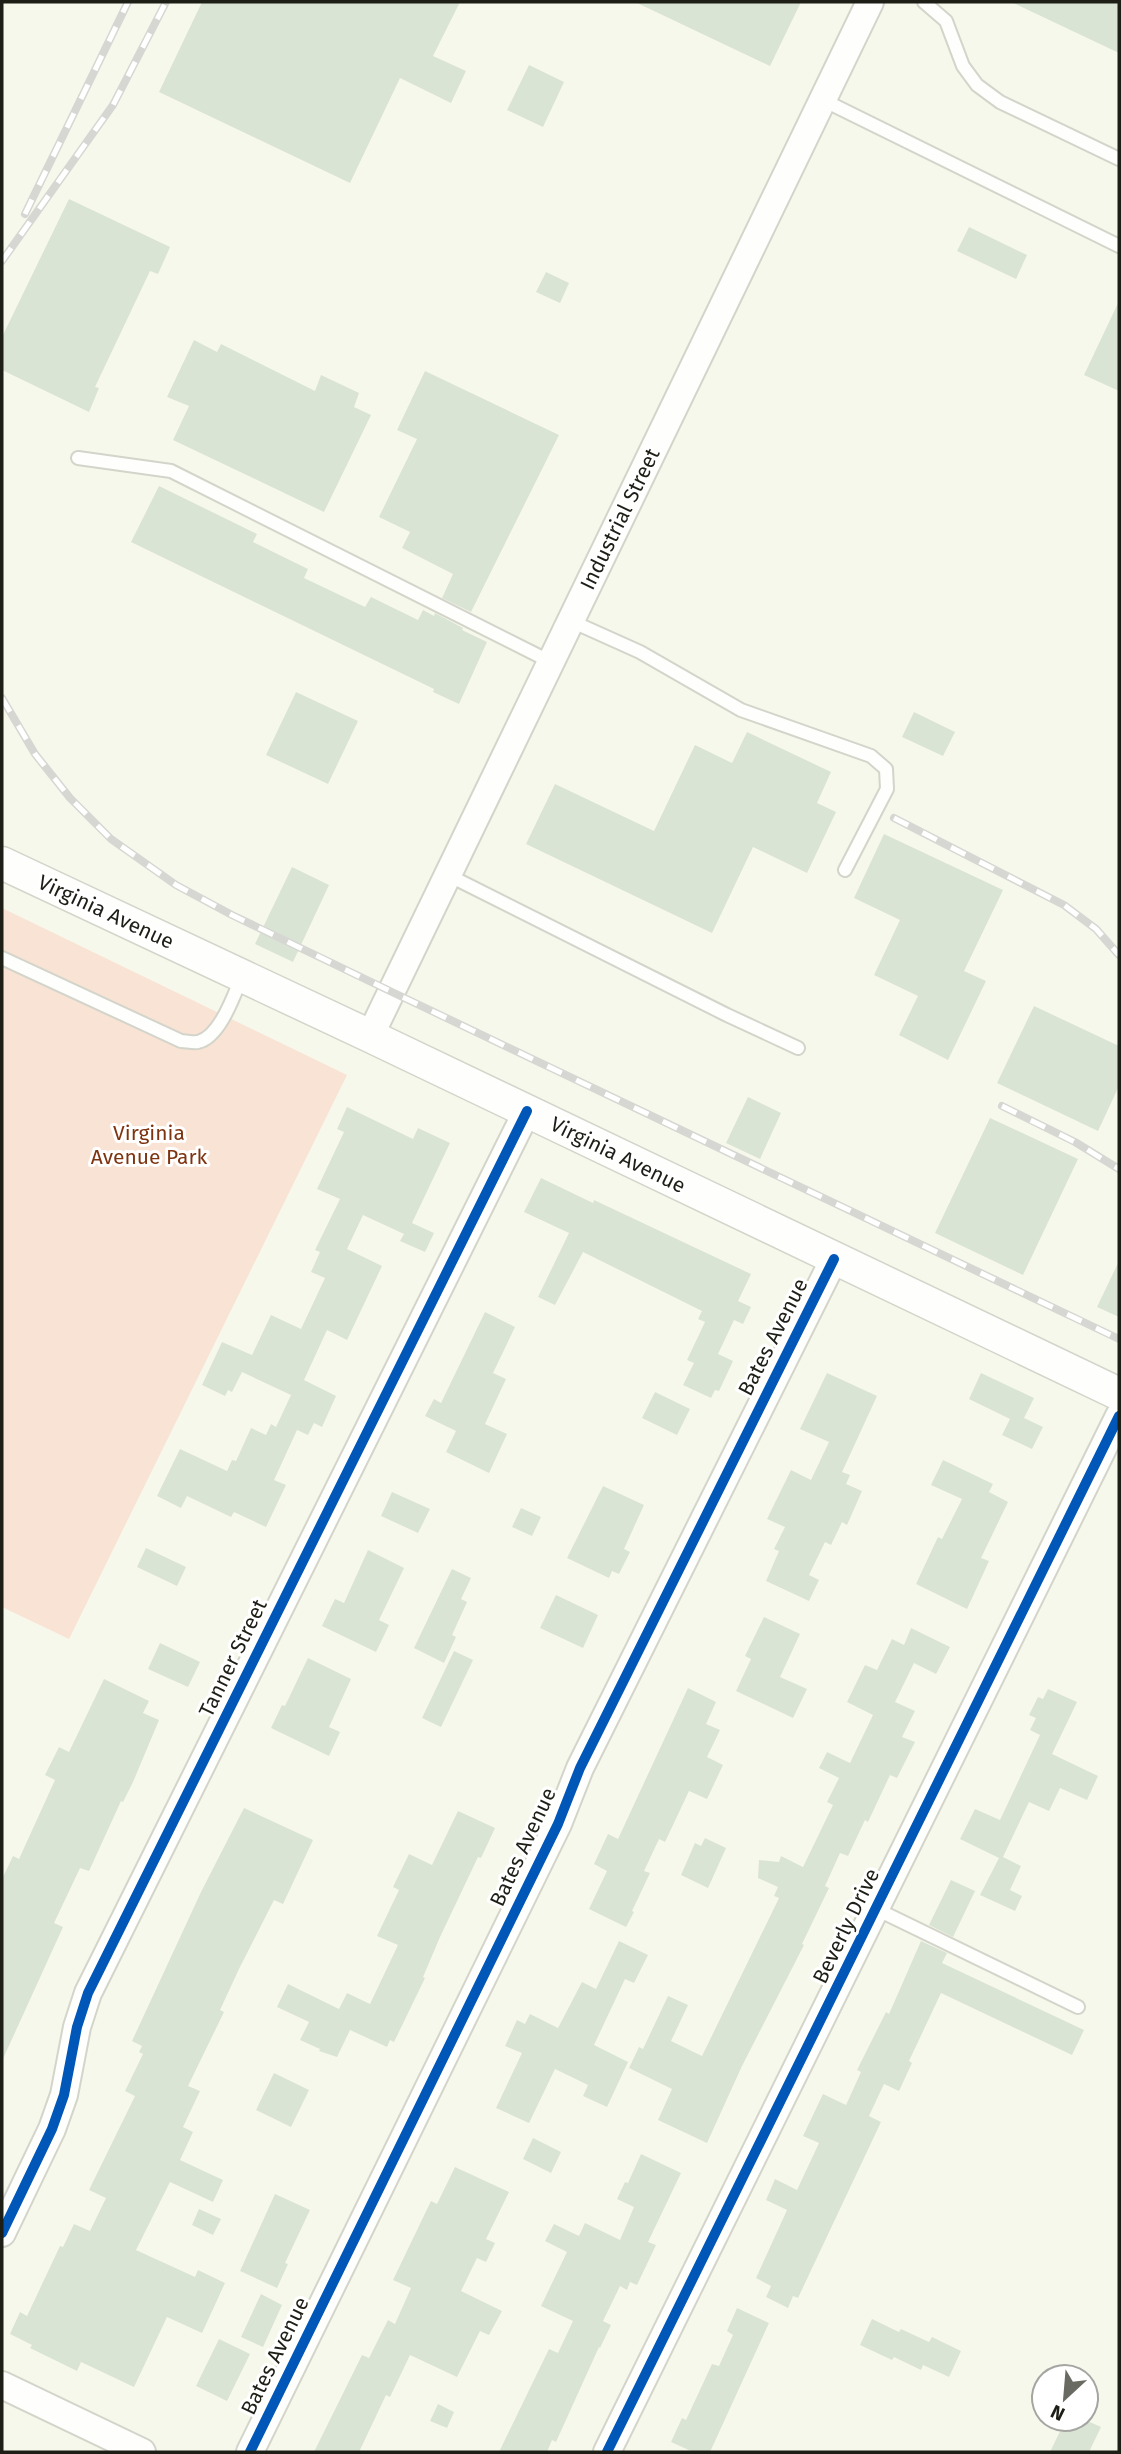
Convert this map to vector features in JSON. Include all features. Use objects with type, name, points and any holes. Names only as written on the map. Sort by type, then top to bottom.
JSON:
[{"type":"street","name":"Industrial Street","points":[[370,1036],[870,2]]},
{"type":"street","name":"Virginia Avenue","points":[[2,863],[1119,1394]]},
{"type":"street","name":"Tanner Street","points":[[2,2233],[52,2129],[64,2095],[77,2027],[88,1993],[527,1111]]},
{"type":"street","name":"Bates Avenue","points":[[250,2452],[558,1824],[580,1768],[834,1259]]},
{"type":"street","name":"Beverly Drive","points":[[607,2452],[1119,1416]]},
{"type":"street","points":[[2,2385],[142,2452]]},
{"type":"lane","points":[[924,2],[946,21],[963,66],[977,85],[1000,102],[1119,159]]},
{"type":"lane","points":[[823,100],[1119,246]]},
{"type":"lane","points":[[78,458],[171,471],[551,662]]},
{"type":"lane","points":[[571,621],[640,652],[741,710],[871,756],[886,769],[887,789],[845,870]]},
{"type":"lane","points":[[448,875],[798,1048]]},
{"type":"lane","points":[[2,958],[181,1041],[200,1042],[213,1033],[243,976]]},
{"type":"lane","points":[[876,1909],[1077,2007]]},
{"type":"green space","name":"Virginia Avenue Park","points":[[2,908],[347,1075],[69,1639],[2,1607]]},
{"type":"building","points":[[202,2],[460,2],[433,56],[466,71],[451,103],[400,78],[350,183],[159,92]]},
{"type":"building","points":[[635,2],[801,2],[770,66]]},
{"type":"building","points":[[1011,2],[1119,2],[1119,53]]},
{"type":"building","points":[[529,65],[564,82],[543,127],[507,110]]},
{"type":"building","points":[[69,199],[170,247],[158,274],[150,271],[95,387],[99,388],[89,412],[2,370],[2,337]]},
{"type":"building","points":[[969,227],[1027,255],[1016,279],[957,251]]},
{"type":"building","points":[[546,272],[569,283],[560,303],[536,292]]},
{"type":"building","points":[[1119,301],[1119,391],[1084,375]]},
{"type":"building","points":[[194,340],[217,352],[221,344],[315,391],[321,375],[359,393],[354,407],[371,415],[324,512],[173,440],[189,406],[167,397]]},
{"type":"building","points":[[425,371],[559,435],[471,612],[442,598],[453,574],[402,548],[410,532],[379,517],[417,439],[397,430]]},
{"type":"building","points":[[159,486],[257,534],[253,542],[308,569],[304,578],[365,607],[371,597],[418,620],[423,610],[434,616],[435,613],[487,642],[459,704],[433,692],[434,689],[131,542]]},
{"type":"building","points":[[296,692],[358,721],[328,784],[266,755]]},
{"type":"building","points":[[914,712],[955,732],[943,756],[902,737]]},
{"type":"building","points":[[747,732],[831,772],[817,803],[836,812],[807,873],[753,847],[712,933],[526,844],[555,784],[654,831],[695,745],[732,763]]},
{"type":"building","points":[[884,834],[1003,890],[964,971],[986,981],[948,1060],[899,1035],[918,996],[874,975],[900,920],[854,898]]},
{"type":"building","points":[[292,867],[329,885],[293,962],[255,944]]},
{"type":"building","points":[[1034,1006],[1119,1046],[1119,1086],[1098,1131],[997,1083]]},
{"type":"building","points":[[748,1097],[781,1113],[760,1159],[726,1143]]},
{"type":"building","points":[[347,1107],[413,1139],[418,1128],[450,1143],[412,1223],[434,1233],[425,1252],[400,1241],[404,1234],[363,1215],[347,1249],[382,1266],[347,1340],[327,1330],[304,1380],[336,1396],[322,1427],[314,1423],[308,1435],[297,1430],[274,1480],[286,1485],[266,1527],[234,1512],[231,1517],[187,1496],[181,1508],[157,1496],[180,1449],[227,1471],[232,1460],[236,1461],[251,1428],[266,1435],[271,1424],[276,1427],[291,1395],[242,1372],[232,1392],[228,1390],[225,1396],[202,1385],[222,1342],[252,1355],[271,1315],[301,1329],[325,1278],[311,1272],[320,1252],[315,1250],[340,1199],[317,1189],[344,1132],[337,1129]]},
{"type":"building","points":[[990,1118],[1078,1159],[1023,1275],[935,1233]]},
{"type":"building","points":[[541,1178],[751,1274],[738,1301],[751,1307],[743,1324],[734,1320],[718,1354],[733,1361],[719,1391],[715,1390],[711,1398],[683,1385],[694,1363],[687,1360],[705,1322],[698,1319],[702,1311],[583,1252],[555,1305],[538,1297],[569,1233],[524,1212]]},
{"type":"building","points":[[1119,1261],[1119,1317],[1097,1307]]},
{"type":"building","points":[[485,1312],[515,1327],[493,1373],[506,1379],[485,1424],[507,1434],[489,1473],[446,1452],[456,1431],[425,1416],[434,1399],[441,1403]]},
{"type":"building","points":[[827,1373],[877,1396],[842,1472],[850,1475],[846,1484],[862,1491],[847,1525],[842,1522],[831,1545],[825,1542],[809,1575],[819,1580],[809,1601],[766,1581],[779,1551],[774,1549],[785,1527],[767,1519],[791,1470],[811,1480],[829,1442],[800,1429]]},
{"type":"building","points":[[981,1373],[1034,1398],[1024,1418],[1043,1427],[1032,1449],[1002,1435],[1010,1419],[969,1399]]},
{"type":"building","points":[[655,1392],[690,1409],[677,1435],[642,1418]]},
{"type":"building","points":[[943,1460],[993,1484],[989,1492],[1008,1502],[981,1558],[989,1561],[967,1609],[916,1584],[938,1537],[942,1539],[962,1499],[931,1485]]},
{"type":"building","points":[[603,1486],[644,1505],[624,1549],[630,1552],[619,1574],[612,1571],[609,1578],[567,1558]]},
{"type":"building","points":[[392,1492],[430,1509],[418,1533],[381,1516]]},
{"type":"building","points":[[521,1508],[541,1517],[532,1536],[512,1527]]},
{"type":"building","points":[[146,1548],[186,1567],[177,1586],[137,1567]]},
{"type":"building","points":[[368,1550],[404,1568],[379,1620],[389,1625],[376,1652],[322,1626],[335,1599],[344,1603]]},
{"type":"building","points":[[452,1569],[471,1578],[461,1599],[467,1602],[452,1635],[456,1637],[444,1663],[414,1648]]},
{"type":"building","points":[[556,1595],[598,1615],[583,1648],[540,1628]]},
{"type":"building","points":[[764,1617],[800,1634],[780,1677],[807,1689],[793,1718],[736,1691],[751,1659],[745,1656]]},
{"type":"building","points":[[911,1628],[950,1647],[936,1674],[914,1663],[895,1702],[915,1711],[902,1737],[915,1742],[897,1778],[890,1775],[868,1822],[865,1820],[848,1856],[840,1853],[825,1886],[829,1888],[802,1944],[804,1945],[742,2066],[707,2143],[658,2120],[672,2089],[629,2068],[639,2047],[643,2049],[668,1996],[688,2005],[671,2041],[702,2056],[779,1898],[774,1896],[778,1887],[758,1878],[759,1860],[779,1862],[781,1856],[803,1867],[833,1805],[827,1802],[839,1778],[819,1768],[827,1752],[850,1763],[873,1715],[847,1702],[865,1665],[877,1670],[892,1639],[904,1645]]},
{"type":"building","points":[[160,1643],[200,1662],[188,1687],[148,1669]]},
{"type":"building","points":[[454,1651],[473,1660],[441,1727],[422,1718]]},
{"type":"building","points":[[308,1658],[351,1679],[329,1727],[340,1732],[329,1756],[271,1728]]},
{"type":"building","points":[[104,1679],[149,1701],[143,1713],[159,1720],[133,1782],[123,1802],[121,1801],[89,1871],[80,1868],[54,1923],[63,1927],[2,2061],[2,1879],[13,1856],[19,1859],[55,1780],[45,1775],[59,1747],[69,1752]]},
{"type":"building","points":[[688,1688],[716,1702],[706,1724],[720,1730],[707,1757],[723,1765],[707,1799],[689,1791],[665,1842],[659,1839],[644,1871],[650,1873],[626,1927],[589,1909],[607,1871],[594,1864],[608,1834],[618,1839]]},
{"type":"building","points":[[1048,1689],[1077,1702],[1052,1754],[1098,1776],[1087,1800],[1060,1788],[1049,1811],[1029,1802],[1003,1857],[1021,1866],[1010,1890],[1022,1896],[1015,1911],[980,1895],[999,1858],[960,1839],[975,1809],[1000,1820],[1040,1735],[1030,1730],[1036,1718],[1029,1715],[1038,1697],[1043,1699]]},
{"type":"building","points":[[244,1808],[313,1840],[283,1904],[274,1900],[220,2010],[224,2012],[188,2086],[200,2091],[183,2127],[193,2132],[180,2160],[223,2180],[213,2202],[170,2182],[136,2250],[195,2277],[198,2270],[225,2283],[202,2333],[167,2317],[134,2387],[81,2362],[77,2371],[30,2348],[32,2345],[10,2334],[20,2312],[27,2316],[60,2246],[63,2247],[74,2224],[90,2231],[106,2198],[89,2190],[135,2096],[125,2091],[143,2054],[139,2052],[142,2046],[132,2041],[201,1892]]},
{"type":"building","points":[[458,1811],[495,1828],[481,1858],[478,1857],[440,1937],[423,1977],[425,1978],[394,2042],[390,2040],[387,2047],[350,2030],[337,2057],[300,2040],[309,2022],[277,2007],[288,1984],[339,2009],[347,1993],[370,2004],[398,1945],[377,1936],[399,1890],[393,1887],[409,1854],[432,1865]]},
{"type":"building","points":[[705,1838],[726,1848],[708,1888],[681,1875],[695,1843],[701,1846]]},
{"type":"building","points":[[951,1880],[975,1891],[953,1937],[929,1925]]},
{"type":"building","points":[[619,1941],[648,1955],[634,1983],[625,1979],[594,2045],[628,2062],[607,2107],[583,2096],[588,2085],[555,2069],[529,2123],[496,2108],[522,2053],[505,2046],[517,2020],[525,2024],[530,2014],[558,2028],[582,1982],[596,1989]]},
{"type":"building","points":[[921,1941],[947,1953],[942,1963],[1084,2030],[1072,2055],[941,1993],[909,2061],[912,2063],[899,2091],[884,2084],[869,2116],[881,2122],[798,2298],[793,2296],[788,2308],[766,2297],[771,2286],[756,2278],[787,2210],[766,2200],[775,2179],[797,2190],[819,2143],[803,2136],[823,2094],[846,2105],[861,2072],[857,2070],[886,2012],[889,2014]]},
{"type":"building","points":[[274,2073],[309,2090],[291,2127],[256,2110]]},
{"type":"building","points":[[533,2138],[561,2152],[551,2173],[523,2159]]},
{"type":"building","points":[[641,2154],[681,2173],[648,2242],[656,2245],[637,2285],[630,2282],[627,2290],[620,2286],[603,2321],[611,2325],[556,2442],[552,2440],[547,2452],[499,2452],[549,2349],[558,2353],[573,2321],[541,2306],[567,2252],[545,2241],[554,2224],[579,2236],[585,2223],[620,2240],[634,2207],[617,2199],[625,2182],[628,2183]]},
{"type":"building","points":[[455,2167],[509,2192],[486,2239],[495,2243],[486,2262],[477,2258],[461,2291],[502,2311],[489,2335],[480,2331],[457,2377],[410,2355],[390,2397],[386,2395],[359,2452],[314,2452],[362,2355],[369,2358],[388,2320],[395,2324],[411,2288],[393,2280],[431,2201],[437,2204]]},
{"type":"building","points":[[275,2194],[310,2210],[285,2263],[288,2264],[277,2288],[240,2271]]},
{"type":"building","points":[[199,2209],[221,2219],[213,2235],[192,2225]]},
{"type":"building","points":[[261,2294],[282,2305],[263,2347],[241,2337]]},
{"type":"building","points":[[737,2308],[769,2323],[710,2452],[693,2452],[671,2442],[682,2418],[686,2420],[712,2364],[719,2366],[733,2335],[727,2331]]},
{"type":"building","points":[[872,2319],[929,2342],[932,2337],[961,2351],[949,2377],[923,2365],[921,2370],[894,2357],[892,2360],[860,2345]]},
{"type":"building","points":[[219,2339],[250,2354],[227,2401],[196,2386]]},
{"type":"building","points":[[438,2404],[454,2412],[447,2428],[430,2421]]},
{"type":"building","points":[[1059,2433],[1098,2433],[1089,2452],[1050,2452]]},
{"type":"railway","points":[[25,214],[128,2]]},
{"type":"railway","points":[[2,261],[113,105],[166,2]]},
{"type":"railway","points":[[2,698],[35,754],[70,798],[111,839],[176,885],[232,915],[1119,1339]]},
{"type":"railway","points":[[894,818],[1064,905],[1096,929],[1119,955]]},
{"type":"railway","points":[[1002,1106],[1075,1142],[1119,1169]]},
{"type":"cycle path","points":[[2,2233],[52,2129],[64,2095],[77,2027],[88,1993],[527,1111]]},
{"type":"cycle path","points":[[250,2452],[558,1824],[580,1768],[834,1259]]},
{"type":"cycle path","points":[[607,2452],[1119,1416]]}]
